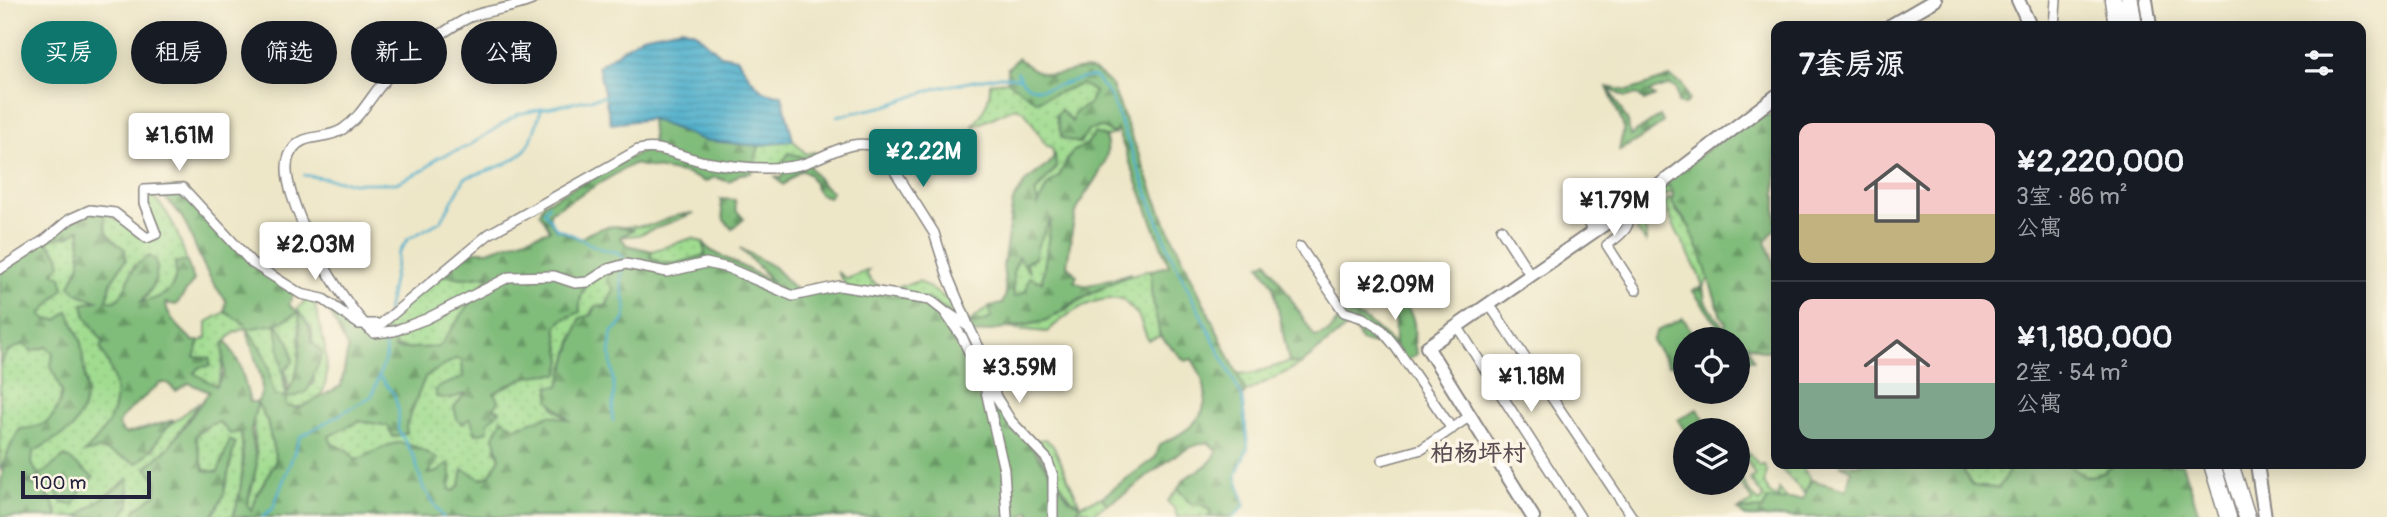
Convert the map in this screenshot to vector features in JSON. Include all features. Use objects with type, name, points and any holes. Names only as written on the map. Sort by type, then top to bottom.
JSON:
[{"type":"highway","points":[[2113,0],[2116,21]]},
{"type":"highway","points":[[2129,0],[2132,21]]},
{"type":"highway","points":[[2214,469],[2228,517]]},
{"type":"highway","points":[[2232,469],[2247,517]]},
{"type":"street","points":[[532,0],[465,20],[389,76],[344,128],[305,138],[292,150],[286,171],[324,270],[363,324],[374,333],[394,331],[426,319],[509,277],[532,275],[587,282],[608,269],[626,264],[667,272],[706,263],[727,268],[793,296],[812,290],[847,287],[930,300],[969,327]]},
{"type":"street","points":[[1899,21],[1935,0]]},
{"type":"street","points":[[2018,0],[2028,21]]},
{"type":"street","points":[[2054,21],[2056,0]]},
{"type":"street","points":[[2146,0],[2149,21]]},
{"type":"street","points":[[1533,517],[1427,347],[1630,207],[1771,100]]},
{"type":"street","points":[[0,269],[46,239],[69,219],[90,210],[115,214],[146,238],[156,234],[144,203],[144,190],[183,188],[252,263],[301,294],[323,299],[359,324],[381,324],[489,234],[638,150],[653,146],[705,162],[772,167],[796,165],[857,143],[881,149],[934,233],[948,277],[984,358],[996,397],[1011,421],[1047,460],[1053,476],[1053,517]]},
{"type":"street","points":[[1570,196],[1594,232]]},
{"type":"street","points":[[1630,207],[1631,222],[1626,230],[1607,245],[1636,290]]},
{"type":"street","points":[[1501,229],[1531,276]]},
{"type":"street","points":[[1300,247],[1344,312],[1363,318],[1382,330],[1452,429]]},
{"type":"street","points":[[1489,304],[1632,517]]},
{"type":"street","points":[[944,311],[962,337],[985,387],[1004,470],[1007,517]]},
{"type":"street","points":[[1457,326],[1580,517]]},
{"type":"street","points":[[1382,460],[1422,449],[1471,416]]},
{"type":"street","points":[[2257,469],[2265,517]]},
{"type":"green space","points":[[1018,58],[1034,70],[1047,74],[1088,70],[1099,74],[1112,86],[1163,217],[1246,392],[1242,397],[1248,447],[1236,475],[1245,505],[1233,517],[1209,517],[1211,512],[1205,506],[1191,504],[1178,489],[1186,478],[1213,458],[1217,451],[1208,442],[1180,453],[1107,504],[1102,497],[1156,457],[1160,444],[1175,437],[1197,420],[1203,410],[1205,387],[1192,359],[1185,361],[1160,336],[1151,291],[1151,270],[1169,266],[1117,129],[1114,134],[1101,127],[1089,130],[1079,143],[1062,138],[1056,115],[1061,110],[1072,122],[1074,113],[1089,104],[1095,92],[1081,84],[1036,101],[1008,81],[1007,69]]},
{"type":"green space","points":[[1670,77],[1682,84],[1689,100],[1684,105],[1678,103],[1676,89],[1670,85],[1649,92],[1655,96],[1644,101],[1638,95],[1625,97],[1609,89],[1628,122],[1630,136],[1660,116],[1663,122],[1619,151],[1624,127],[1607,87],[1628,91]]},
{"type":"green space","points":[[1008,81],[1036,101],[1081,84],[1095,92],[1089,104],[1074,113],[1072,123],[1061,110],[1056,115],[1062,138],[1079,143],[1089,130],[1101,127],[1114,134],[1105,137],[1095,133],[1087,144],[1071,153],[1059,176],[1047,186],[1038,206],[1035,193],[1056,168],[1052,148],[1046,145],[1025,112],[1016,107],[972,127],[985,107],[990,83]]},
{"type":"green space","points":[[1757,111],[1771,116],[1771,234],[1766,241],[1771,256],[1771,350],[1762,351],[1750,345],[1750,327],[1724,327],[1726,323],[1721,316],[1689,226],[1672,203],[1673,192],[1665,182]]},
{"type":"green space","points":[[651,119],[703,140],[759,146],[751,173],[740,174],[729,182],[715,177],[705,182],[688,174],[633,164],[550,212],[550,221],[556,229],[580,239],[605,227],[619,226],[633,230],[620,237],[627,245],[652,251],[650,256],[656,261],[669,264],[705,255],[704,243],[710,250],[774,283],[740,248],[774,267],[800,294],[830,289],[930,300],[967,323],[983,322],[991,318],[990,306],[1002,304],[1006,294],[1003,266],[1013,201],[1026,181],[1049,164],[1055,155],[1056,168],[1035,192],[1038,205],[1047,186],[1059,176],[1071,153],[1087,144],[1095,133],[1105,137],[1107,156],[1077,210],[1067,265],[1077,276],[1074,281],[1085,286],[1132,273],[1079,299],[1047,320],[973,334],[996,397],[1069,499],[1080,505],[1074,516],[1032,517],[1029,511],[1022,517],[233,517],[242,475],[241,432],[230,434],[219,422],[209,425],[195,436],[204,470],[218,472],[230,440],[235,443],[223,497],[212,517],[134,517],[136,509],[156,494],[156,479],[146,468],[169,447],[209,392],[189,383],[176,391],[167,383],[160,383],[124,415],[118,425],[125,434],[174,420],[137,463],[101,449],[84,453],[107,425],[115,395],[111,371],[100,346],[104,343],[86,317],[83,304],[97,301],[77,293],[70,286],[80,264],[80,229],[70,236],[46,240],[59,256],[61,264],[53,272],[61,277],[64,288],[41,314],[46,319],[58,320],[68,311],[81,341],[87,394],[82,411],[72,429],[33,452],[32,464],[39,476],[65,456],[93,477],[80,492],[74,505],[62,503],[52,485],[39,477],[28,483],[48,490],[58,517],[0,517],[2,471],[13,440],[20,429],[44,424],[49,420],[57,409],[62,392],[51,366],[53,354],[47,347],[32,351],[23,344],[7,352],[0,367],[0,269],[90,210],[105,212],[108,233],[125,249],[126,259],[111,282],[107,301],[116,301],[135,267],[149,256],[156,260],[156,278],[141,302],[157,298],[169,291],[175,279],[175,262],[187,262],[194,280],[176,305],[166,303],[176,324],[193,341],[200,341],[194,357],[210,358],[210,366],[199,367],[194,373],[216,386],[224,373],[223,344],[226,341],[240,365],[250,402],[258,402],[262,391],[261,378],[245,324],[225,312],[226,300],[208,274],[185,222],[155,189],[183,188],[252,263],[295,289],[289,305],[299,312],[277,324],[290,343],[293,362],[285,370],[287,395],[298,365],[299,313],[306,320],[311,341],[322,352],[308,389],[303,394],[286,399],[286,406],[300,408],[341,386],[348,349],[323,299],[374,333],[394,331],[395,349],[439,347],[490,275],[464,278],[441,275],[469,251],[488,251],[550,230],[540,213],[544,203],[653,146]],"holes":[[[1051,219],[1042,282],[1029,277],[1026,291],[1014,297],[1013,272],[1019,257],[1030,273],[1026,262],[1035,258],[1038,245]],[[607,270],[607,280],[614,290],[606,306],[596,306],[592,315],[580,318],[559,386],[549,386],[549,400],[569,420],[550,415],[516,428],[502,419],[494,436],[500,458],[489,476],[481,479],[463,469],[460,485],[454,491],[449,489],[452,479],[449,463],[438,472],[428,474],[438,459],[413,446],[396,443],[356,460],[347,450],[332,444],[329,436],[359,421],[388,426],[393,437],[407,433],[406,426],[425,377],[457,358],[462,360],[463,377],[436,389],[436,397],[450,399],[466,393],[454,407],[457,419],[462,424],[470,418],[476,434],[488,431],[488,422],[500,411],[493,408],[499,402],[494,393],[525,378],[559,374],[562,360],[556,327],[562,320],[580,312],[583,292],[595,278]],[[276,324],[286,398],[276,395],[263,354],[247,329]],[[257,403],[267,421],[276,460],[257,495],[252,511],[247,504],[257,464],[251,430]]]},
{"type":"green space","points":[[793,140],[806,154],[814,152],[817,159],[780,166],[754,166],[759,146]]},
{"type":"green space","points":[[789,153],[803,157],[821,183],[832,192],[829,197],[819,194],[809,174],[801,170],[783,185],[775,177],[781,178],[784,174],[780,166]]},
{"type":"green space","points":[[1665,182],[1673,192],[1650,205],[1646,217],[1646,242],[1631,222],[1630,207]]},
{"type":"green space","points":[[144,190],[167,213],[187,262],[175,263],[175,280],[168,291],[139,303],[148,295],[134,265],[123,295],[116,301],[107,301],[111,282],[126,259],[124,249],[114,242],[108,233],[105,212],[146,238],[155,235]]},
{"type":"green space","points":[[1673,198],[1676,211],[1689,226],[1710,277],[1703,286],[1665,205],[1668,199]]},
{"type":"green space","points":[[720,199],[735,200],[736,210],[744,219],[732,229],[724,220]]},
{"type":"green space","points":[[694,213],[638,235],[620,237],[632,230],[624,227],[653,225],[678,215]]},
{"type":"green space","points":[[1052,216],[1042,282],[1014,298],[1013,272],[1019,256],[1026,262],[1035,258],[1037,245]]},
{"type":"green space","points":[[80,228],[80,264],[70,286],[77,293],[98,302],[83,304],[86,317],[104,343],[104,354],[115,382],[112,415],[102,433],[86,452],[101,449],[154,450],[160,433],[199,402],[169,447],[147,467],[156,479],[156,495],[136,509],[134,517],[121,517],[130,504],[127,479],[78,517],[58,517],[56,509],[28,483],[33,452],[56,438],[71,423],[81,408],[85,392],[81,356],[68,312],[58,320],[46,319],[41,314],[48,301],[59,256],[46,239]],"holes":[[[39,476],[93,477],[80,492],[62,503],[52,485]]]},
{"type":"green space","points":[[692,238],[704,243],[705,255],[669,264],[656,261],[650,256],[652,251]]},
{"type":"green space","points":[[1267,261],[1315,337],[1329,332],[1344,312],[1363,318],[1395,345],[1394,288],[1413,319],[1417,354],[1406,361],[1395,346],[1384,347],[1361,341],[1352,323],[1300,365],[1289,362],[1273,285],[1260,265]]},
{"type":"green space","points":[[608,269],[614,290],[606,306],[596,306],[574,335],[559,387],[549,386],[554,408],[570,421],[537,423],[513,433],[495,448],[500,458],[489,476],[461,485],[454,491],[449,489],[449,463],[438,472],[427,474],[437,459],[412,446],[403,443],[388,446],[356,461],[347,450],[332,444],[328,436],[360,421],[406,426],[425,377],[457,358],[462,360],[463,377],[436,390],[468,392],[470,417],[487,422],[499,410],[493,408],[493,394],[562,360],[556,327],[562,320],[580,312],[581,297],[586,286]]},
{"type":"green space","points":[[869,270],[867,275],[878,285],[890,288],[919,281],[953,303],[948,277],[968,323],[847,287],[837,272],[847,279]]},
{"type":"green space","points":[[1151,270],[1151,291],[1160,336],[1148,340],[1138,315],[1122,299],[1091,303],[1064,318],[1047,332],[1006,328],[1049,319],[1110,284]]},
{"type":"green space","points":[[441,275],[464,278],[491,275],[439,347],[400,347],[383,341],[371,325],[381,324]]},
{"type":"green space","points":[[1703,286],[1705,301],[1723,327],[1718,327],[1693,291]]},
{"type":"green space","points":[[308,295],[323,299],[315,307],[323,337],[327,372],[318,399],[305,406],[286,406],[286,398],[276,396],[270,386],[268,365],[246,328],[282,320],[296,311]],"holes":[[[299,312],[312,329],[314,384],[287,397],[298,365]],[[277,326],[290,343],[285,369],[289,387],[286,396]]]},
{"type":"green space","points":[[990,306],[991,318],[983,322],[968,323]]},
{"type":"green space","points":[[225,312],[245,324],[246,328],[235,332],[225,344],[216,386],[193,373],[199,367],[193,357],[200,341],[207,338],[207,322]]},
{"type":"green space","points":[[1683,318],[1689,327],[1673,327],[1673,365],[1668,365],[1652,341],[1657,331]]},
{"type":"green space","points":[[23,343],[32,351],[47,346],[53,354],[62,402],[59,410],[47,422],[15,440],[0,469],[0,367],[7,352]]},
{"type":"green space","points":[[1289,362],[1300,365],[1246,392],[1235,373],[1250,374]]},
{"type":"green space","points":[[258,402],[267,421],[276,460],[253,512],[247,504],[256,468],[253,421]]},
{"type":"green space","points":[[1697,409],[1703,418],[1681,418]]},
{"type":"green space","points":[[219,422],[241,432],[242,475],[233,517],[212,517],[223,497],[235,443],[230,440],[218,472],[204,470],[195,436],[209,425]]},
{"type":"green space","points":[[1046,439],[1054,447],[1080,505],[1102,497],[1107,504],[1087,517],[1088,511],[1078,510],[1079,517],[1072,517],[1078,509],[1031,441]]},
{"type":"green space","points":[[1750,454],[1759,466],[1764,465],[1767,471],[1764,483],[1771,495],[1778,496],[1779,489],[1788,500],[1768,499],[1763,509],[1738,510],[1753,502],[1748,495],[1750,492],[1760,502],[1764,497],[1750,479],[1755,476],[1750,465]]},
{"type":"green space","points":[[1803,469],[1811,480],[1804,493],[1782,470]]},
{"type":"green space","points":[[1963,469],[2010,469],[2000,488],[1973,485]]},
{"type":"green space","points":[[1963,469],[1973,485],[1999,488],[2010,469],[2074,469],[2085,477],[2108,469],[2184,469],[2200,517],[1750,517],[1744,516],[1738,510],[1763,509],[1768,499],[1803,499],[1811,480],[1847,490],[1851,470]]},
{"type":"green space","points":[[2074,469],[2108,469],[2103,473],[2085,477]]},
{"type":"green space","points":[[128,479],[130,504],[121,517],[78,517]]},
{"type":"green space","points":[[1178,489],[1212,512],[1209,517],[1177,517],[1175,509],[1167,502]]},
{"type":"water","points":[[682,28],[695,32],[721,55],[737,58],[760,88],[782,95],[793,140],[759,146],[703,140],[651,119],[611,124],[598,66],[642,36]]},
{"type":"waterway","points":[[1017,72],[1032,88],[1042,89],[1095,77],[1111,97],[1171,255],[1242,397],[1248,447],[1236,475],[1245,505],[1233,517]]},
{"type":"waterway","points":[[837,116],[886,106],[937,88],[1000,76],[1020,78]]},
{"type":"waterway","points":[[304,175],[353,183],[396,183],[424,170],[437,158],[467,147],[518,114],[605,96]]},
{"type":"waterway","points":[[387,312],[398,254],[408,239],[441,221],[465,178],[503,165],[520,155],[531,140],[542,108]]},
{"type":"waterway","points":[[549,205],[544,211],[557,229],[601,249],[617,252],[624,259]]},
{"type":"waterway","points":[[613,421],[611,340],[612,331],[625,318],[621,277],[623,269]]},
{"type":"waterway","points":[[262,517],[273,508],[300,437],[372,396],[386,356],[384,340]]},
{"type":"waterway","points":[[381,378],[394,394],[399,412],[398,429],[414,457],[423,487],[443,517]]},
{"type":"district","name":"柏杨坪村","points":[[1478,453]]}]
